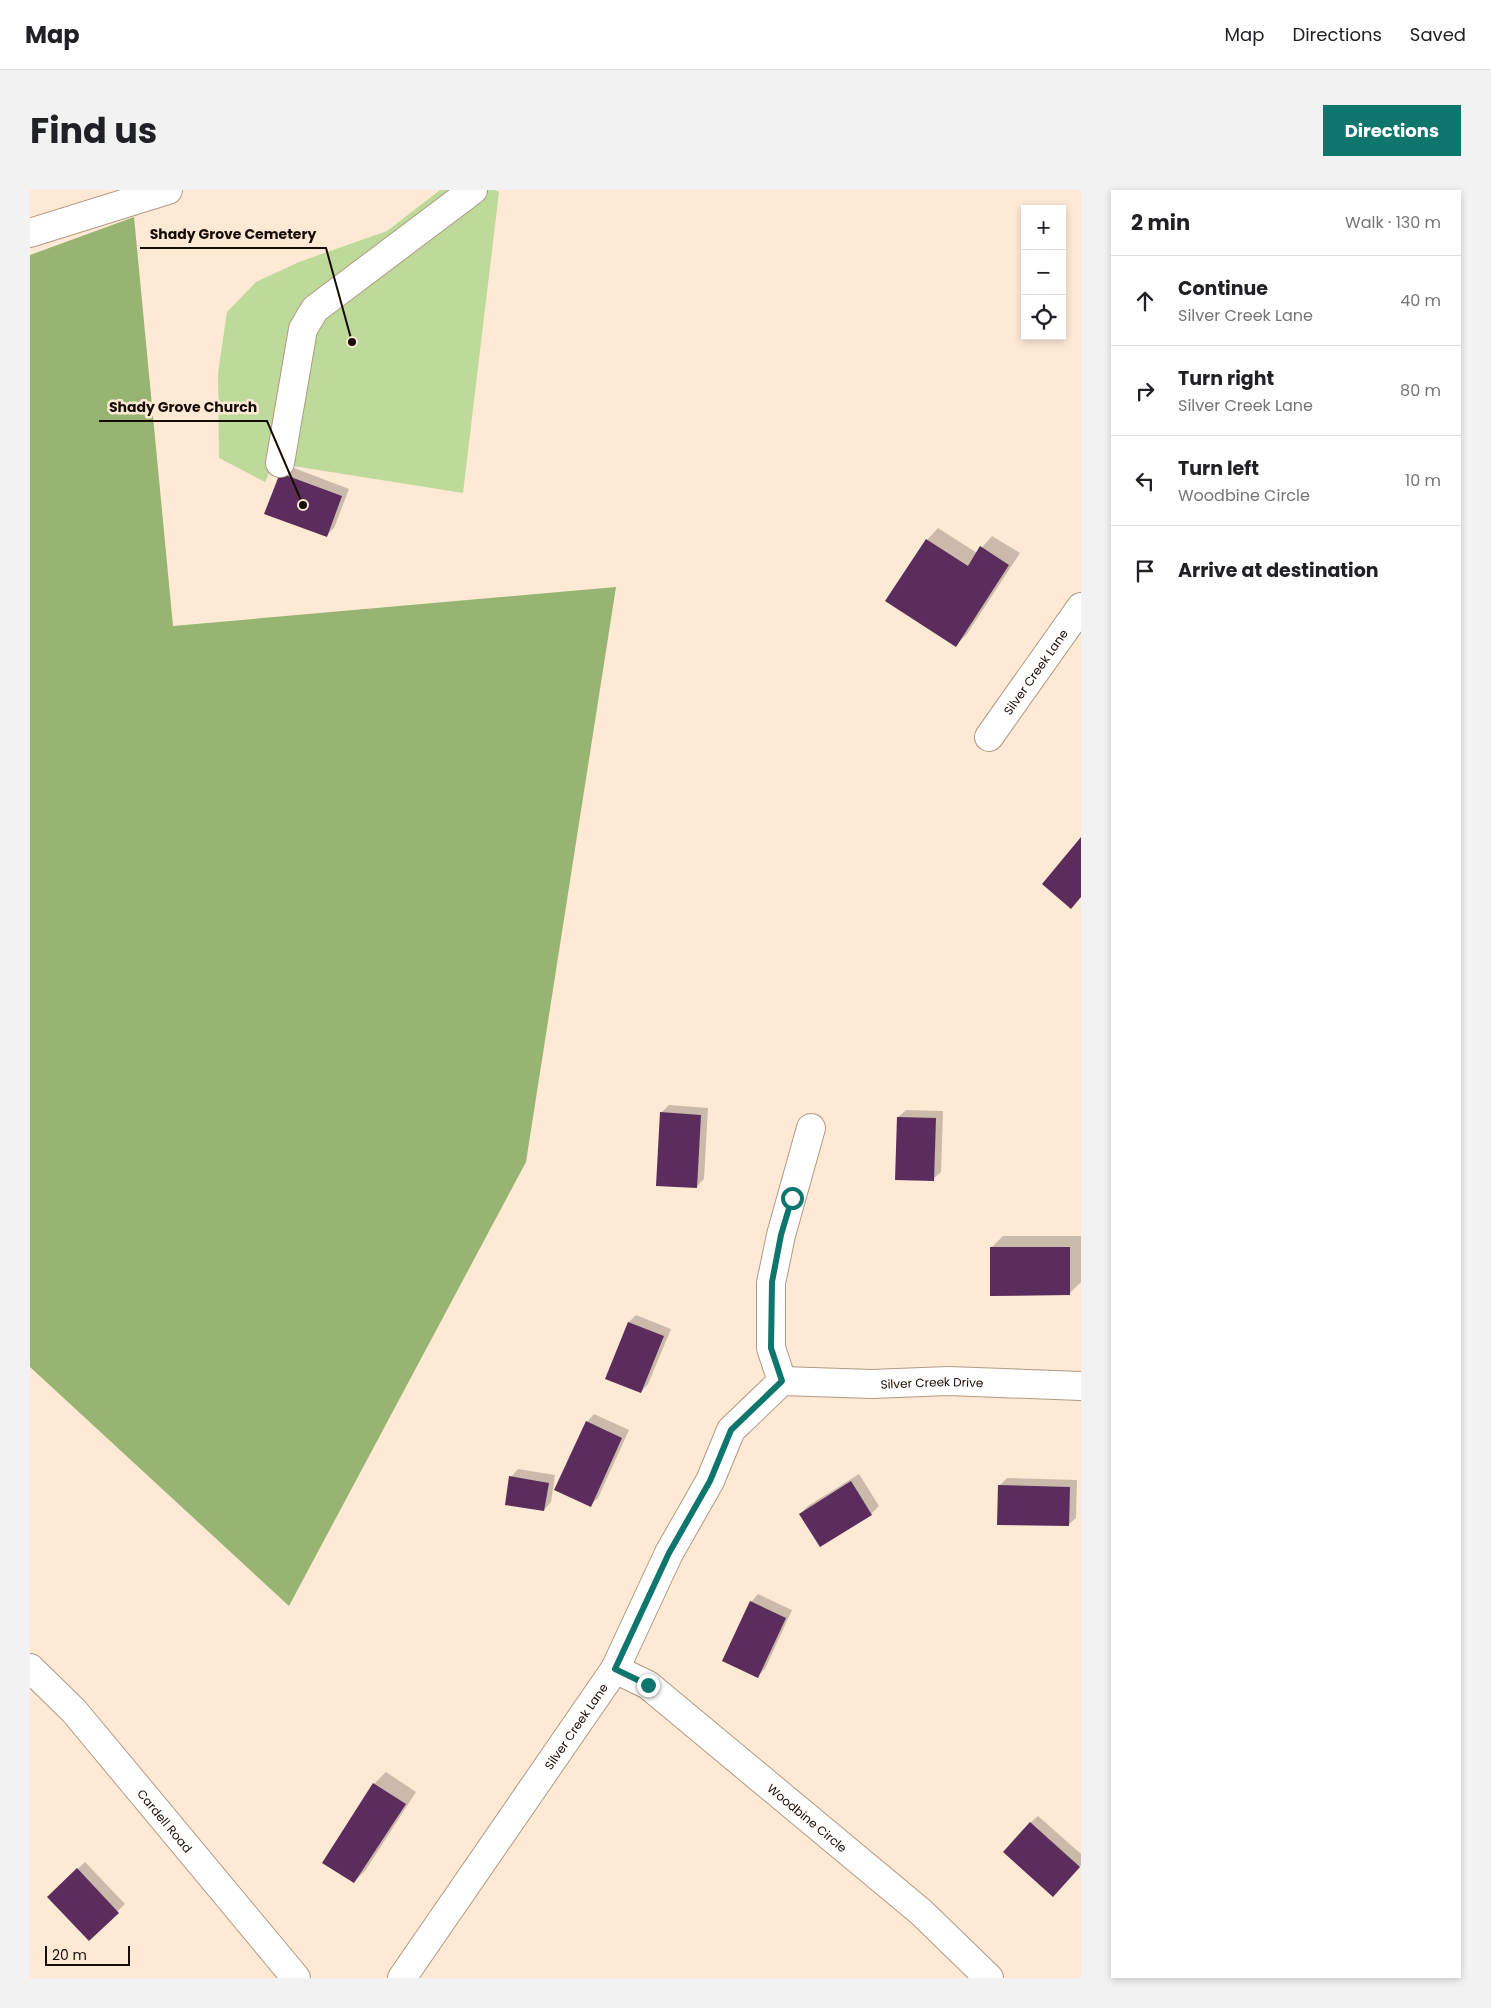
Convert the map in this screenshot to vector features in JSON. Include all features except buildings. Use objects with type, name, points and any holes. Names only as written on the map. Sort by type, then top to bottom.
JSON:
[{"type":"street","points":[[30,233],[168,190]]},
{"type":"street","points":[[280,463],[303,329],[315,309],[473,190]]},
{"type":"street","name":"Silver Creek Lane","points":[[989,737],[1081,607]]},
{"type":"street","points":[[782,1381],[771,1348],[772,1282],[781,1235],[812,1128]]},
{"type":"street","name":"Silver Creek Lane","points":[[402,1978],[615,1669],[669,1553],[710,1481],[731,1430],[782,1381]]},
{"type":"street","name":"Silver Creek Drive","points":[[782,1381],[872,1384],[948,1381],[1081,1386]]},
{"type":"street","name":"Cardell Road","points":[[30,1668],[74,1711],[296,1978]]},
{"type":"street","name":"Woodbine Circle","points":[[615,1669],[648,1685],[921,1912],[989,1978]]},
{"type":"green space","points":[[440,190],[495,190],[499,192],[463,493],[274,463],[265,482],[219,458],[218,373],[227,312],[256,282],[299,262],[387,231]]},
{"type":"green space","points":[[134,217],[173,626],[616,587],[526,1162],[289,1606],[30,1367],[30,255]]},
{"type":"place","name":"Shady Grove Cemetery","points":[[352,342]]},
{"type":"place","name":"Shady Grove Church","points":[[303,505]]},
{"type":"route","points":[[648,1685],[615,1669],[669,1553],[710,1481],[731,1430],[782,1381],[771,1348],[772,1282],[781,1235],[792,1198]]}]
